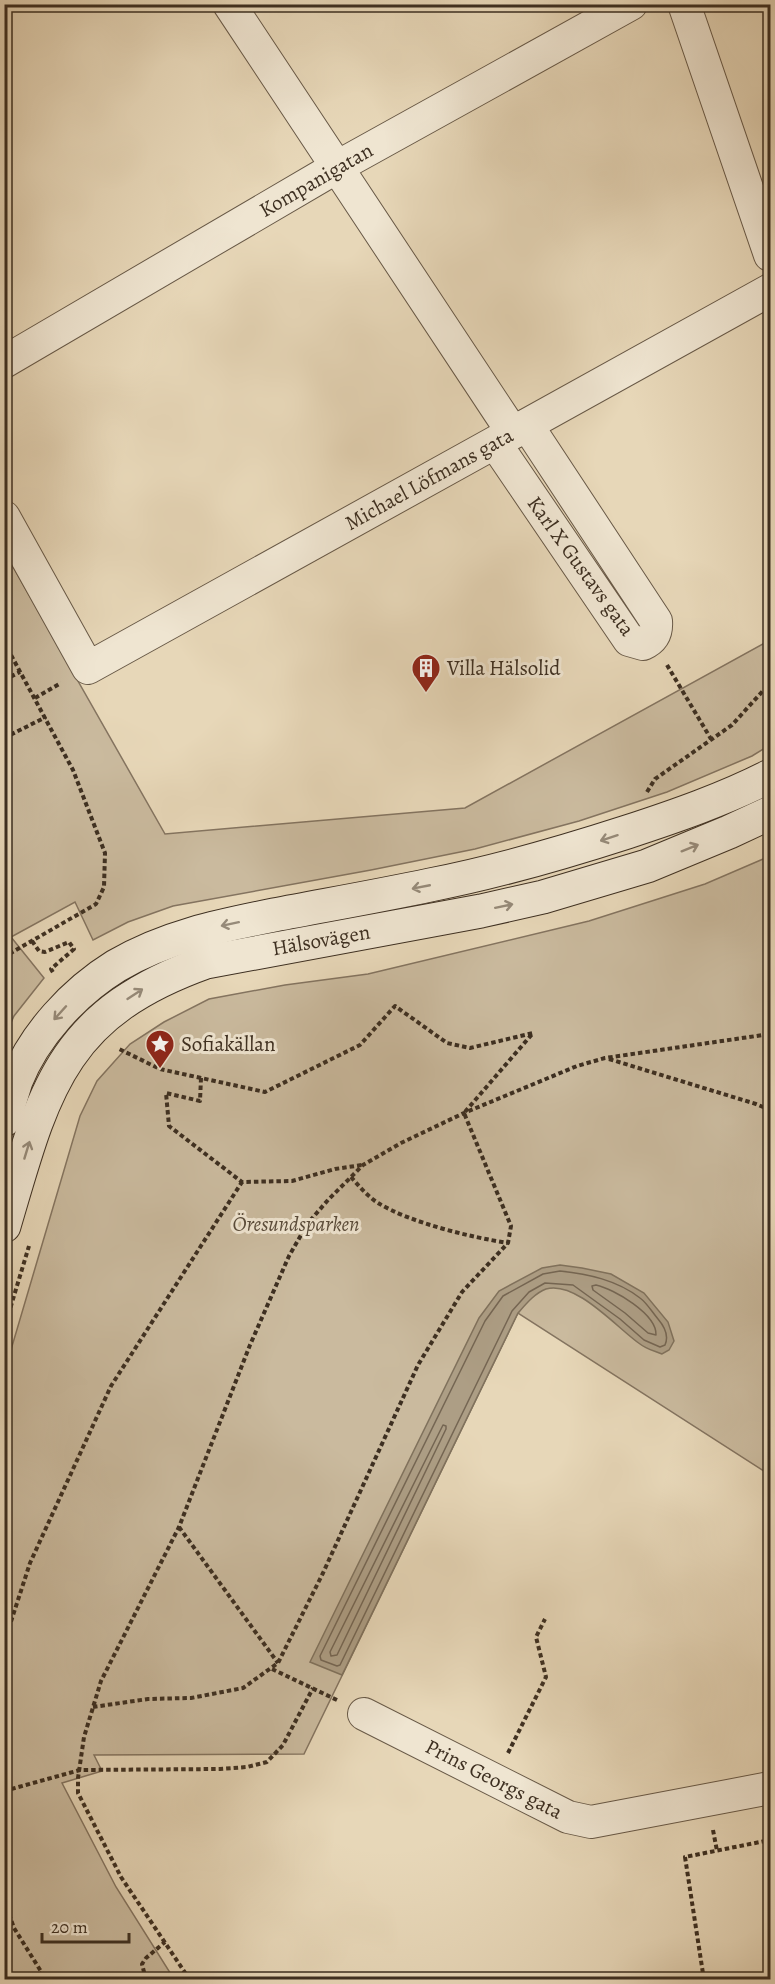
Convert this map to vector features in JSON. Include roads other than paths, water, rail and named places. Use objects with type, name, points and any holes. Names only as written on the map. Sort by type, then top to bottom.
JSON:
[{"type":"main road","name":"Hälsovägen","points":[[4,1120],[17,1080],[29,1056],[57,1017],[91,985],[135,955],[194,932],[433,885],[548,858],[665,819],[742,790],[771,776]]},
{"type":"main road","name":"Hälsovägen","points":[[18,1233],[28,1144],[55,1077],[74,1048],[94,1026],[143,989],[183,970],[207,962],[481,911],[554,894],[647,866],[771,813]]},
{"type":"street","name":"Karl X Gustavs gata","points":[[229,4],[512,434],[656,621],[657,630],[652,639]]},
{"type":"street","name":"Kompanigatan","points":[[4,362],[337,167],[631,4]]},
{"type":"street","points":[[684,4],[771,255]]},
{"type":"street","name":"Michael Löfmans gata","points":[[4,517],[88,668],[771,290]]},
{"type":"street","name":"Prins Georgs gata","points":[[364,1714],[568,1818],[591,1822],[771,1788]]},
{"type":"water","points":[[560,1265],[611,1274],[644,1293],[668,1322],[674,1341],[669,1350],[662,1354],[642,1346],[583,1298],[570,1292],[558,1288],[546,1289],[534,1296],[518,1313],[342,1675],[310,1662],[479,1318],[499,1291],[542,1268]]},
{"type":"place","name":"Villa Hälsolid","points":[[426,694]]},
{"type":"place","name":"Sofiakällan","points":[[160,1070]]},
{"type":"park label","name":"Öresundsparken","points":[[296,1224]]}]
